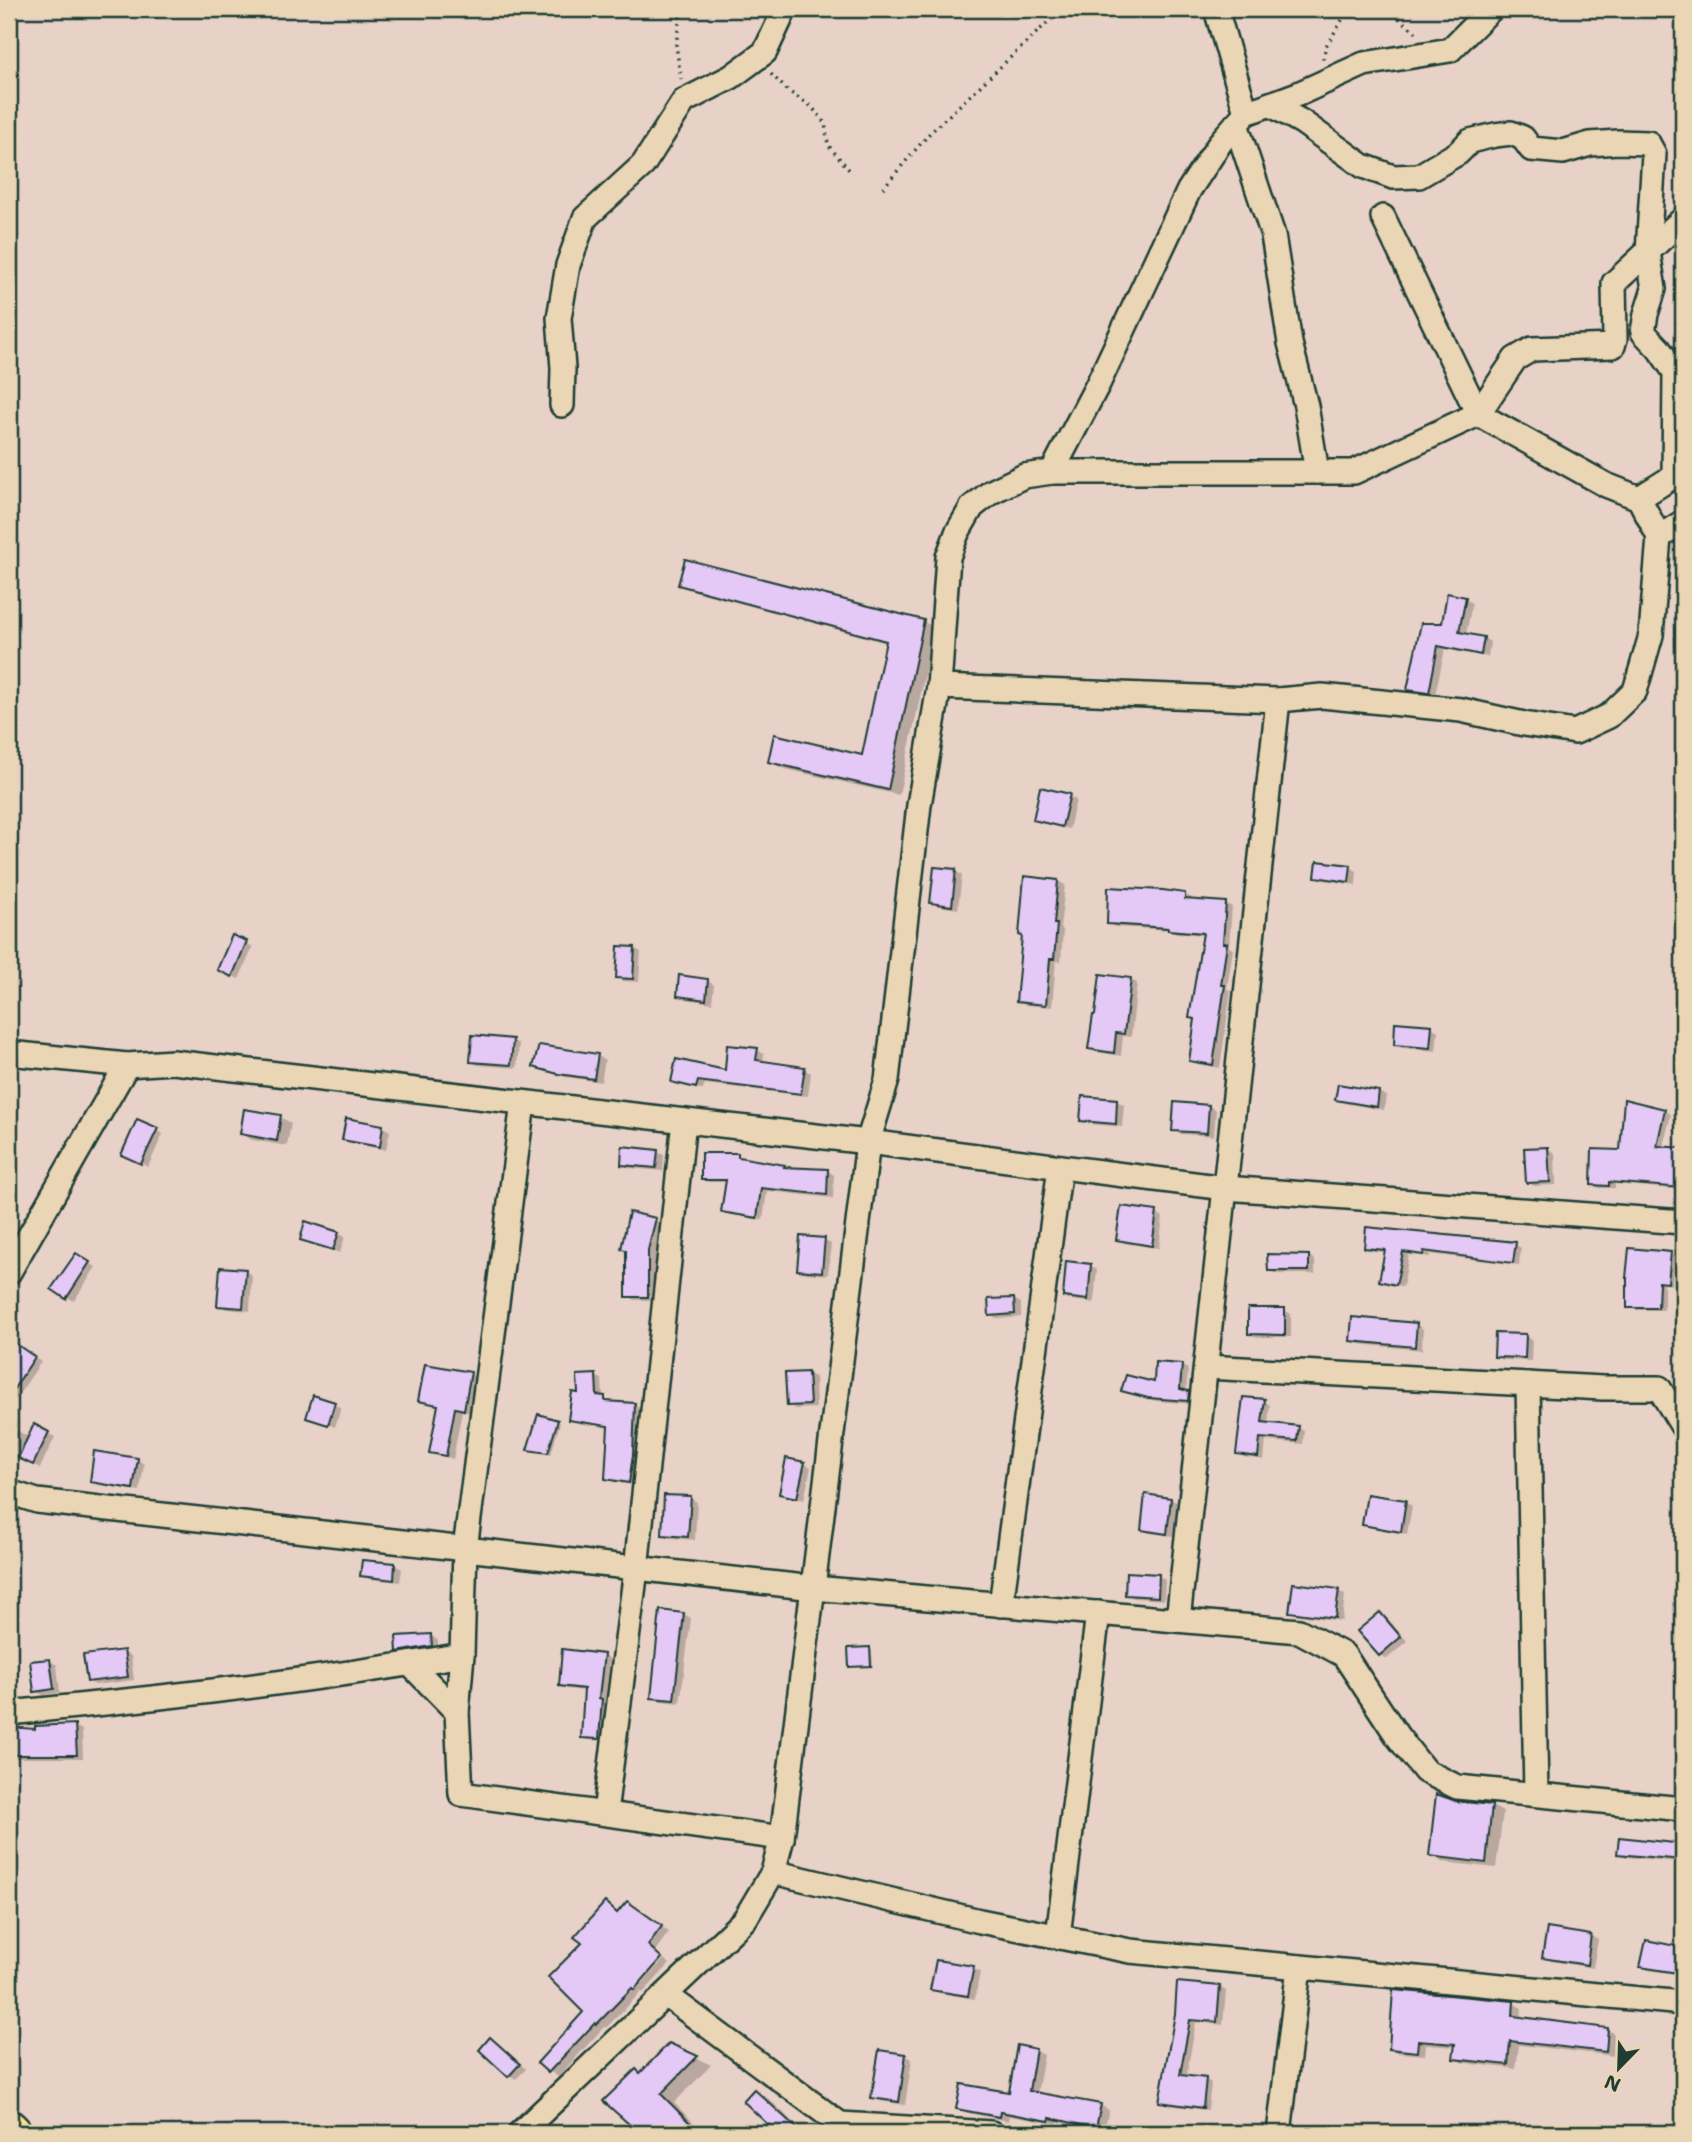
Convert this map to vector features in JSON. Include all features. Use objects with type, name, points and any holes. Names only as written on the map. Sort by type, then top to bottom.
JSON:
[{"type":"main road","points":[[9,2129],[13,2133]]},
{"type":"street","points":[[562,405],[563,368],[559,318],[568,265],[584,218],[643,165],[684,101],[731,77],[765,52],[785,9]]},
{"type":"street","points":[[1216,9],[1241,119],[1273,235],[1290,343],[1306,406],[1317,472]]},
{"type":"street","points":[[1052,472],[1098,384],[1189,190],[1222,140],[1241,119],[1364,64],[1450,50],[1490,9]]},
{"type":"street","points":[[1270,104],[1302,122],[1363,166],[1393,177],[1419,176],[1458,153],[1470,141],[1495,135],[1511,133],[1523,138],[1531,149],[1563,152],[1590,144],[1648,143],[1654,154],[1648,252],[1654,289],[1643,332],[1675,372],[1679,474],[1639,498]]},
{"type":"street","points":[[939,687],[1278,700],[1322,696],[1461,710],[1575,732],[1609,716],[1635,691],[1651,635],[1659,537],[1639,498],[1606,485],[1478,414],[1383,217]]},
{"type":"street","points":[[520,2133],[745,1919],[773,1872],[782,1838],[868,1142],[887,1080],[919,805],[939,687],[948,556],[972,506],[991,492],[1024,476],[1052,472],[1354,472],[1478,414],[1515,359],[1523,353],[1532,349],[1612,346],[1615,340],[1614,283],[1683,219]]},
{"type":"street","points":[[1659,537],[1683,522]]},
{"type":"street","points":[[1178,1620],[1278,700]]},
{"type":"street","points":[[9,1053],[127,1065],[173,1062],[868,1142],[1225,1188],[1683,1222]]},
{"type":"street","points":[[9,1272],[127,1065]]},
{"type":"street","points":[[523,1103],[465,1549],[462,1655],[457,1713],[461,1794],[782,1838]]},
{"type":"street","points":[[605,1813],[636,1569],[684,1121]]},
{"type":"street","points":[[1001,1605],[1060,1167]]},
{"type":"street","points":[[1206,1367],[1604,1388],[1659,1388],[1683,1427]]},
{"type":"street","points":[[1528,1384],[1536,1794]]},
{"type":"street","points":[[9,1492],[37,1501],[636,1569],[814,1588],[1299,1631],[1343,1655],[1398,1737],[1425,1771],[1457,1787],[1683,1809]]},
{"type":"street","points":[[1058,1936],[1098,1613]]},
{"type":"street","points":[[9,1713],[100,1704],[462,1655]]},
{"type":"street","points":[[410,1664],[457,1713]]},
{"type":"street","points":[[773,1872],[980,1921],[1130,1951],[1683,2003]]},
{"type":"street","points":[[1279,2133],[1299,1966]]},
{"type":"street","points":[[666,1995],[835,2129],[990,2133]]},
{"type":"path","points":[[681,9],[676,45],[684,101]]},
{"type":"path","points":[[883,188],[929,134],[1062,9]]},
{"type":"path","points":[[1317,86],[1326,46],[1349,9]]},
{"type":"path","points":[[755,58],[788,91],[811,106],[825,123],[828,145],[851,172]]},
{"type":"building","points":[[685,559],[924,620],[888,790],[768,762],[774,734],[862,755],[886,641],[678,585]]},
{"type":"building","points":[[1447,593],[1466,597],[1459,632],[1484,637],[1481,655],[1438,646],[1429,693],[1407,690],[1421,623],[1442,623]]},
{"type":"building","points":[[1040,787],[1070,794],[1062,827],[1033,820]]},
{"type":"building","points":[[1317,861],[1351,865],[1349,882],[1315,877]]},
{"type":"building","points":[[934,867],[956,869],[952,906],[930,903]]},
{"type":"building","points":[[1024,876],[1058,880],[1054,959],[1050,959],[1046,1005],[1016,1002]]},
{"type":"building","points":[[1108,887],[1163,890],[1185,893],[1185,899],[1226,902],[1223,943],[1227,943],[1221,985],[1225,985],[1213,1065],[1189,1061],[1195,1019],[1189,1018],[1203,933],[1107,924]]},
{"type":"building","points":[[232,935],[247,941],[232,977],[217,970]]},
{"type":"building","points":[[618,946],[635,947],[633,979],[616,978]]},
{"type":"building","points":[[1100,974],[1131,978],[1124,1034],[1116,1033],[1114,1053],[1088,1049]]},
{"type":"building","points":[[679,975],[708,979],[706,1000],[677,996]]},
{"type":"building","points":[[1395,1022],[1432,1025],[1430,1048],[1394,1045]]},
{"type":"building","points":[[472,1035],[513,1039],[511,1065],[470,1062]]},
{"type":"building","points":[[539,1045],[598,1054],[594,1079],[533,1067]]},
{"type":"building","points":[[727,1045],[758,1048],[756,1060],[805,1067],[801,1094],[698,1081],[696,1088],[671,1082],[676,1059],[725,1070]]},
{"type":"building","points":[[1338,1084],[1379,1091],[1377,1107],[1335,1100]]},
{"type":"building","points":[[1082,1096],[1117,1099],[1116,1124],[1080,1121]]},
{"type":"building","points":[[1624,1099],[1665,1109],[1657,1146],[1683,1148],[1683,1188],[1609,1182],[1609,1186],[1591,1185],[1592,1149],[1620,1150]]},
{"type":"building","points":[[1174,1102],[1209,1105],[1207,1133],[1172,1131]]},
{"type":"building","points":[[244,1109],[281,1115],[277,1141],[240,1134]]},
{"type":"building","points":[[346,1118],[383,1125],[380,1147],[342,1140]]},
{"type":"building","points":[[137,1119],[158,1128],[141,1164],[121,1155]]},
{"type":"building","points":[[622,1146],[658,1150],[656,1168],[621,1165]]},
{"type":"building","points":[[1548,1147],[1550,1182],[1526,1183],[1524,1148]]},
{"type":"building","points":[[701,1153],[738,1153],[738,1157],[785,1165],[784,1167],[828,1169],[827,1195],[761,1188],[757,1218],[721,1212],[726,1180],[701,1180]]},
{"type":"building","points":[[1121,1206],[1157,1211],[1152,1246],[1116,1240]]},
{"type":"building","points":[[629,1212],[656,1218],[648,1250],[648,1297],[626,1297],[626,1250],[621,1249]]},
{"type":"building","points":[[305,1221],[339,1232],[333,1250],[300,1240]]},
{"type":"building","points":[[1366,1227],[1516,1242],[1513,1263],[1424,1251],[1423,1255],[1403,1252],[1396,1285],[1379,1281],[1385,1250],[1364,1248]]},
{"type":"building","points":[[800,1236],[825,1238],[822,1272],[797,1270]]},
{"type":"building","points":[[1629,1248],[1671,1252],[1668,1283],[1659,1282],[1658,1308],[1627,1308]]},
{"type":"building","points":[[76,1253],[90,1262],[66,1299],[51,1289]]},
{"type":"building","points":[[1267,1254],[1309,1255],[1309,1271],[1268,1271]]},
{"type":"building","points":[[1066,1261],[1091,1264],[1088,1300],[1063,1297]]},
{"type":"building","points":[[220,1267],[246,1269],[243,1308],[217,1306]]},
{"type":"building","points":[[1014,1298],[1015,1314],[989,1316],[988,1299]]},
{"type":"building","points":[[1248,1308],[1285,1308],[1285,1335],[1248,1334]]},
{"type":"building","points":[[1352,1317],[1417,1323],[1415,1347],[1350,1341]]},
{"type":"building","points":[[1495,1333],[1526,1334],[1525,1358],[1494,1357]]},
{"type":"building","points":[[9,1339],[35,1357],[9,1396]]},
{"type":"building","points":[[1155,1362],[1182,1364],[1180,1389],[1189,1391],[1188,1401],[1148,1398],[1121,1391],[1126,1375],[1154,1382]]},
{"type":"building","points":[[425,1364],[471,1372],[464,1410],[455,1408],[446,1456],[429,1453],[438,1405],[418,1401]]},
{"type":"building","points":[[808,1372],[810,1405],[787,1406],[785,1373]]},
{"type":"building","points":[[596,1374],[597,1395],[605,1396],[605,1401],[635,1403],[629,1483],[605,1479],[608,1426],[568,1420],[572,1392],[578,1393],[577,1375]]},
{"type":"building","points":[[313,1395],[335,1402],[328,1425],[306,1418]]},
{"type":"building","points":[[1243,1397],[1265,1399],[1262,1422],[1299,1426],[1297,1441],[1260,1438],[1258,1457],[1236,1454]]},
{"type":"building","points":[[538,1414],[558,1420],[548,1453],[527,1450]]},
{"type":"building","points":[[34,1424],[49,1432],[33,1465],[18,1458]]},
{"type":"building","points":[[94,1451],[138,1458],[133,1489],[90,1482]]},
{"type":"building","points":[[786,1458],[805,1462],[797,1498],[779,1494]]},
{"type":"building","points":[[1145,1494],[1171,1498],[1167,1534],[1141,1530]]},
{"type":"building","points":[[1367,1494],[1406,1500],[1401,1532],[1362,1525]]},
{"type":"building","points":[[664,1495],[691,1496],[688,1537],[662,1535]]},
{"type":"building","points":[[362,1560],[395,1563],[394,1580],[360,1576]]},
{"type":"building","points":[[1126,1572],[1159,1574],[1158,1597],[1125,1595]]},
{"type":"building","points":[[1293,1583],[1339,1589],[1335,1618],[1289,1612]]},
{"type":"building","points":[[660,1610],[684,1613],[674,1700],[651,1698]]},
{"type":"building","points":[[1380,1612],[1401,1637],[1379,1656],[1357,1631]]},
{"type":"building","points":[[431,1634],[432,1646],[397,1652],[396,1636]]},
{"type":"building","points":[[870,1647],[871,1666],[849,1667],[848,1648]]},
{"type":"building","points":[[562,1649],[604,1654],[599,1698],[602,1699],[599,1739],[581,1738],[584,1689],[559,1686]]},
{"type":"building","points":[[124,1650],[128,1677],[87,1682],[83,1655]]},
{"type":"building","points":[[50,1659],[54,1689],[34,1692],[30,1661]]},
{"type":"building","points":[[75,1724],[77,1755],[9,1755],[9,1727],[35,1729],[35,1726]]},
{"type":"building","points":[[1436,1794],[1456,1801],[1492,1805],[1486,1863],[1429,1856]]},
{"type":"building","points":[[1619,1837],[1683,1844],[1683,1860],[1617,1854]]},
{"type":"building","points":[[627,1901],[662,1926],[648,1945],[662,1958],[634,1990],[632,1988],[596,2025],[595,2023],[548,2073],[537,2063],[583,2012],[548,1977],[582,1943],[574,1937],[605,1902],[617,1913]]},
{"type":"building","points":[[1547,1928],[1591,1935],[1587,1965],[1542,1958]]},
{"type":"building","points":[[1646,1940],[1681,1947],[1678,1973],[1640,1967]]},
{"type":"building","points":[[936,1960],[974,1966],[968,1996],[930,1990]]},
{"type":"building","points":[[1177,1982],[1220,1986],[1217,2022],[1190,2020],[1180,2075],[1206,2078],[1203,2108],[1159,2102],[1175,2014]]},
{"type":"building","points":[[1393,1990],[1514,2001],[1513,2016],[1608,2028],[1606,2052],[1510,2041],[1508,2065],[1453,2059],[1455,2044],[1418,2041],[1417,2052],[1389,2049]]},
{"type":"building","points":[[490,2037],[520,2064],[508,2077],[479,2050]]},
{"type":"building","points":[[669,2043],[698,2056],[661,2094],[700,2133],[639,2133],[603,2101],[636,2069],[640,2073]]},
{"type":"building","points":[[1017,2045],[1036,2049],[1029,2091],[1101,2104],[1096,2128],[1050,2118],[1049,2121],[1000,2112],[999,2117],[956,2109],[961,2084],[1009,2092]]},
{"type":"building","points":[[879,2050],[906,2054],[899,2102],[871,2098]]},
{"type":"building","points":[[754,2089],[802,2133],[777,2133],[743,2101]]}]
